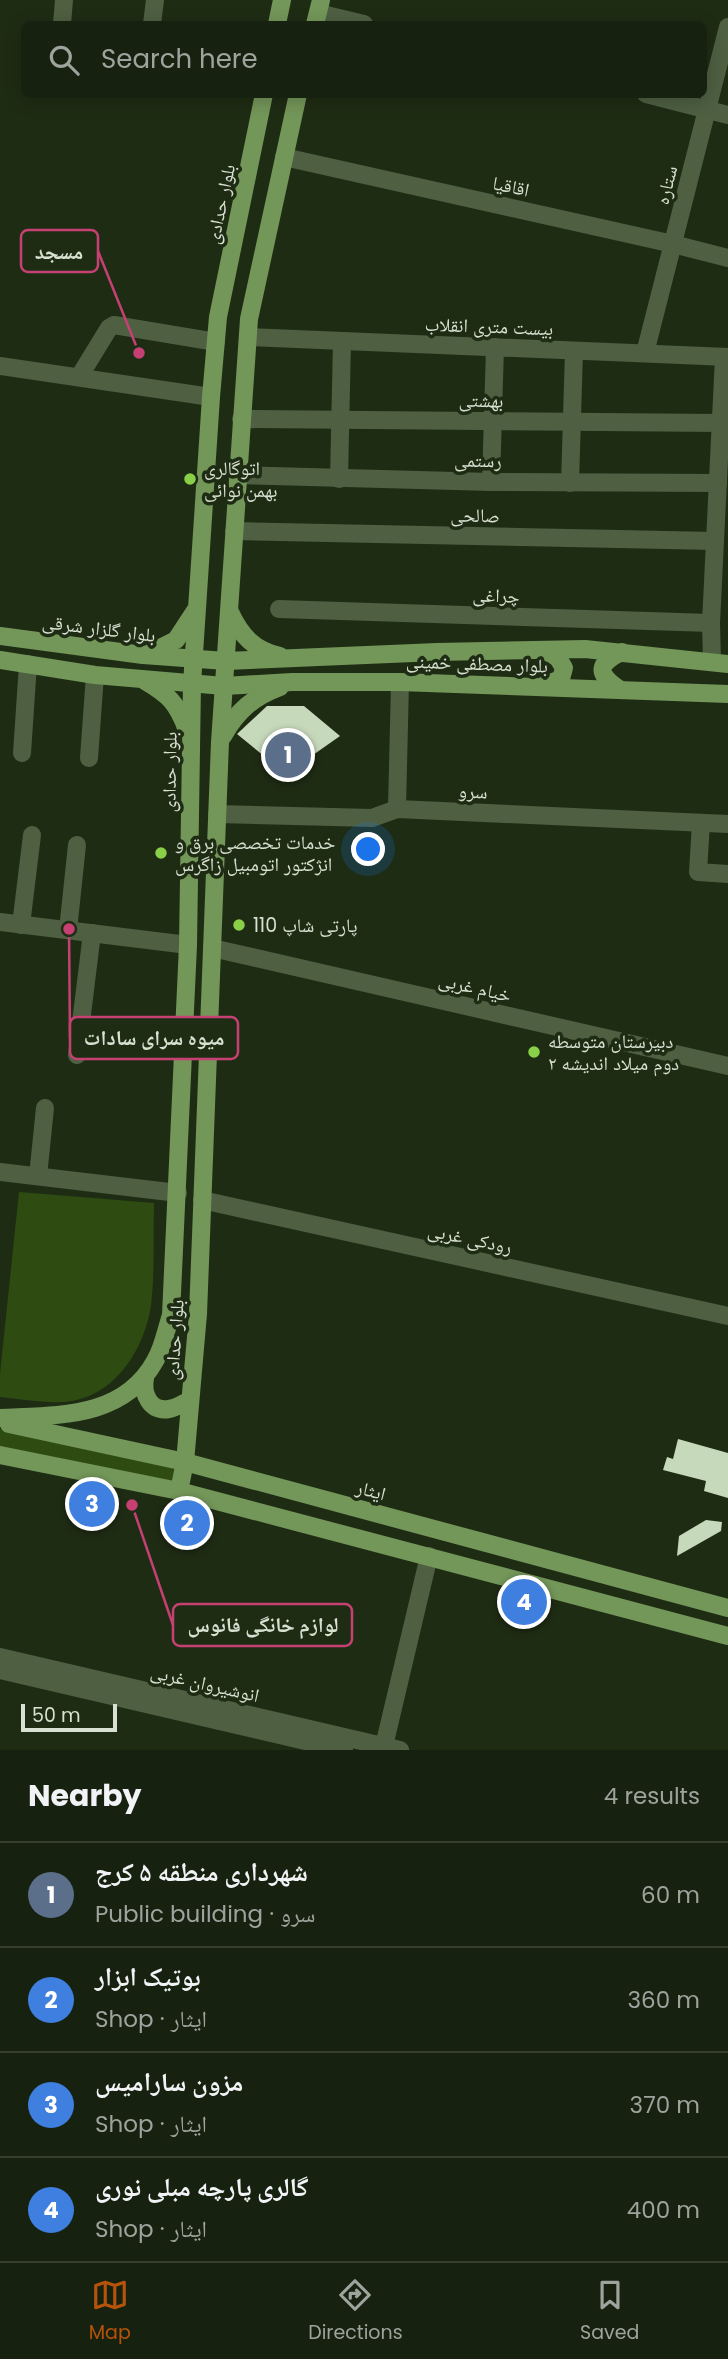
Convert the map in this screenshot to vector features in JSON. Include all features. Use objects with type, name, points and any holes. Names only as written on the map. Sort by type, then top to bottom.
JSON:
[{"type":"main road","points":[[278,21],[282,0]]},
{"type":"main road","name":"بلوار حدادی","points":[[0,1420],[76,1415],[114,1402],[145,1378],[157,1358],[171,1315],[188,945],[192,684],[211,397],[218,317],[263,98]]},
{"type":"main road","name":"بلوار حدادی","points":[[179,1491],[185,1462],[198,1314],[220,742],[249,319],[297,98]]},
{"type":"main road","points":[[143,655],[176,640],[197,608]]},
{"type":"main road","points":[[229,608],[238,629],[251,645],[270,654],[294,659]]},
{"type":"main road","name":"بلوار گلزار شرقی","points":[[0,636],[143,655],[226,661]]},
{"type":"main road","points":[[543,649],[558,658],[564,668],[561,679],[543,686]]},
{"type":"main road","name":"بلوار مصطفی خمینی","points":[[226,661],[543,649],[622,652],[720,663]]},
{"type":"main road","points":[[619,688],[607,680],[602,673],[602,667],[607,659],[622,652]]},
{"type":"main road","points":[[0,660],[95,675],[192,684]]},
{"type":"main road","points":[[142,680],[171,699],[180,711],[190,739]]},
{"type":"main road","points":[[220,742],[230,722],[251,700],[292,682]]},
{"type":"main road","name":"بلوار مصطفی خمینی","points":[[192,684],[224,686],[292,682],[400,682],[728,694]]},
{"type":"main road","points":[[145,1378],[143,1388],[146,1397],[160,1409],[169,1409],[190,1400]]},
{"type":"main road","name":"ایثار","points":[[0,1420],[185,1462],[727,1603]]},
{"type":"main road","points":[[0,1455],[179,1491],[728,1636]]},
{"type":"street","points":[[62,21],[64,0]]},
{"type":"street","points":[[152,21],[155,0]]},
{"type":"street","points":[[318,12],[352,21]]},
{"type":"street","name":"ستاره","points":[[645,353],[728,27]]},
{"type":"street","points":[[661,98],[728,115]]},
{"type":"street","name":"اقاقیا","points":[[284,158],[728,258]]},
{"type":"street","points":[[79,377],[109,328],[114,325],[216,342]]},
{"type":"street","name":"بیست متری انقلاب","points":[[248,337],[726,357]]},
{"type":"street","points":[[339,479],[342,341]]},
{"type":"street","points":[[491,482],[495,347]]},
{"type":"street","points":[[570,483],[574,351]]},
{"type":"street","points":[[720,663],[711,623],[720,423],[726,357]]},
{"type":"street","points":[[0,366],[211,397]]},
{"type":"street","name":"بهشتی","points":[[242,419],[720,423]]},
{"type":"street","name":"رستمی","points":[[237,475],[491,482],[718,483]]},
{"type":"street","name":"صالحی","points":[[234,531],[715,541]]},
{"type":"street","name":"چراغی","points":[[279,610],[711,623]]},
{"type":"street","points":[[22,752],[28,664]]},
{"type":"street","points":[[89,758],[95,675]]},
{"type":"street","points":[[397,809],[400,682]]},
{"type":"street","name":"سرو","points":[[217,814],[372,818],[397,809],[728,824]]},
{"type":"street","points":[[701,823],[698,872],[728,874]]},
{"type":"street","points":[[21,925],[32,835]]},
{"type":"street","points":[[68,930],[77,845]]},
{"type":"street","points":[[0,922],[188,945]]},
{"type":"street","points":[[77,1055],[92,933]]},
{"type":"street","name":"خیام غربی","points":[[212,948],[728,1066]]},
{"type":"street","points":[[38,1176],[46,1108]]},
{"type":"street","points":[[0,1172],[178,1193]]},
{"type":"street","name":"رودکی غربی","points":[[202,1200],[728,1316]]},
{"type":"street","points":[[392,1748],[429,1556]]},
{"type":"street","name":"انوشیروان غربی","points":[[0,1657],[48,1675]]},
{"type":"street","name":"انوشیروان غربی","points":[[0,1670],[48,1675],[181,1706],[392,1748]]},
{"type":"street","name":"انوشیروان غربی","points":[[181,1706],[274,1742],[344,1750]]},
{"type":"green space","points":[[19,1192],[154,1203],[151,1305],[141,1339],[134,1355],[112,1382],[82,1399],[56,1402],[0,1397],[0,1374]]},
{"type":"green space","points":[[0,1429],[178,1464],[173,1481],[0,1448]]},
{"type":"building","points":[[267,706],[304,706],[340,736],[286,774],[237,734]]},
{"type":"building","points":[[678,1439],[728,1453],[728,1498],[704,1491],[706,1481],[663,1470],[667,1457],[673,1459]]},
{"type":"building","points":[[706,1520],[722,1522],[721,1531],[677,1556],[679,1536]]},
{"type":"place","name":"مسجد","points":[[139,353]]},
{"type":"place","name":"اتوگالری بهمن نوائی","points":[[190,479]]},
{"type":"place","name":"شهرداری منطقه ۵ کرج","points":[[288,755]]},
{"type":"place","name":"خدمات تخصصی برق و انژکتور اتومبیل زاگرس","points":[[161,853]]},
{"type":"place","name":"پارتی شاپ 110","points":[[239,925]]},
{"type":"place","name":"میوه سرای سادات","points":[[69,929]]},
{"type":"place","name":"دبیرستان متوسطه دوم میلاد اندیشه ۲","points":[[534,1052]]},
{"type":"place","name":"مزون سارامیس","points":[[92,1504]]},
{"type":"place","name":"لوازم خانگی فانوس","points":[[132,1505]]},
{"type":"place","name":"بوتیک ابزار","points":[[187,1523]]},
{"type":"place","name":"گالری پارچه مبلی نوری","points":[[524,1602]]}]
